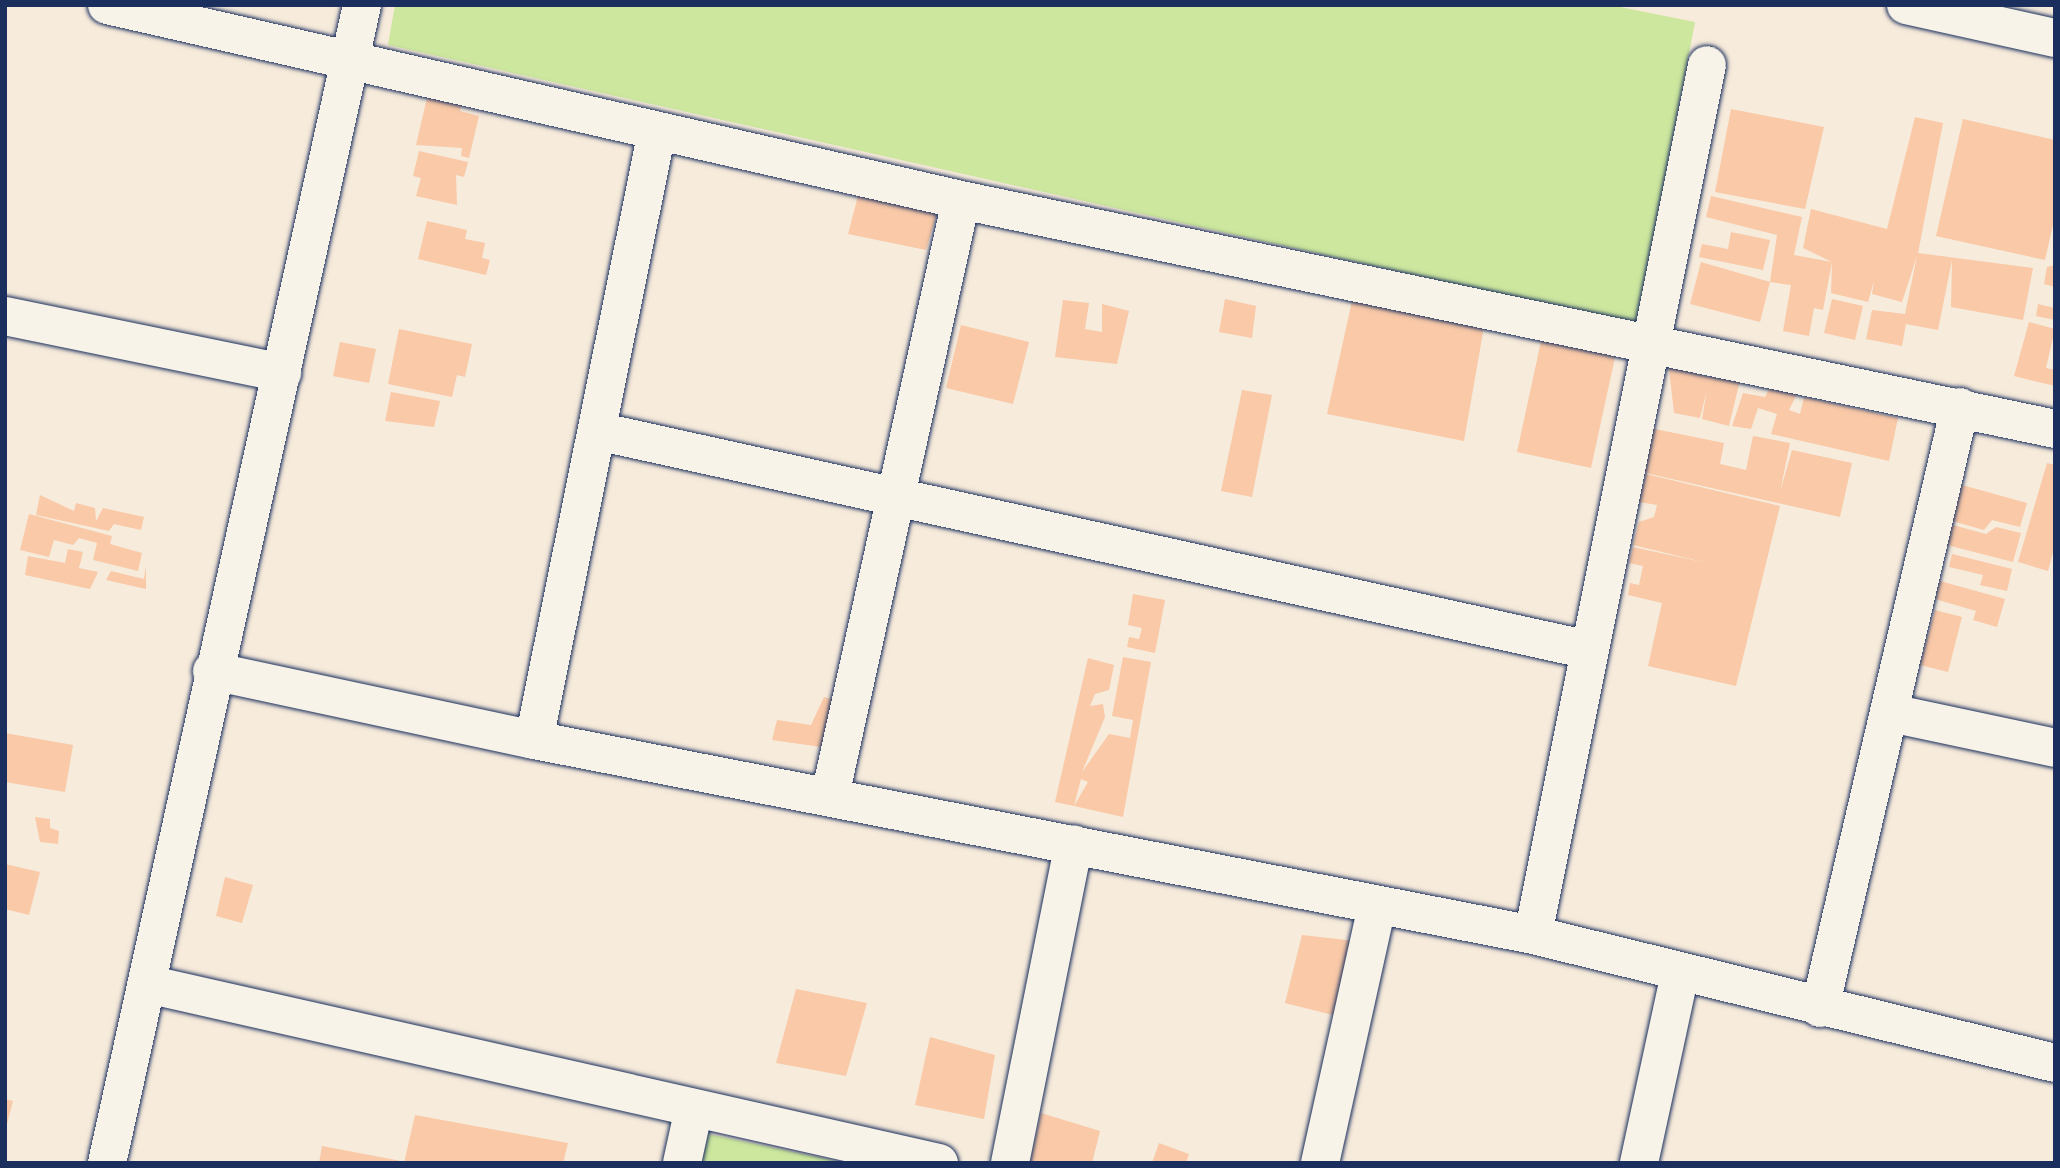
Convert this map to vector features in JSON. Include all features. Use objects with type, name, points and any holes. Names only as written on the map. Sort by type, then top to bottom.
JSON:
[{"type":"street","points":[[107,5],[961,200],[2055,429]]},
{"type":"street","points":[[107,1163],[212,671],[282,373],[362,5]]},
{"type":"street","points":[[1906,5],[2055,37]]},
{"type":"street","points":[[1533,935],[1706,65]]},
{"type":"street","points":[[534,740],[657,131]]},
{"type":"street","points":[[830,796],[961,200]]},
{"type":"street","points":[[5,317],[282,373]]},
{"type":"street","points":[[1820,1008],[1891,713],[1960,407]]},
{"type":"street","points":[[597,431],[1589,650]]},
{"type":"street","points":[[212,671],[534,740],[1533,935],[1680,974],[2055,1063]]},
{"type":"street","points":[[1891,713],[2055,748]]},
{"type":"street","points":[[1010,1163],[1074,844]]},
{"type":"street","points":[[1320,1163],[1377,906]]},
{"type":"street","points":[[1639,1163],[1680,974]]},
{"type":"street","points":[[147,984],[939,1163]]},
{"type":"street","points":[[682,1163],[694,1108]]},
{"type":"green space","points":[[395,5],[1610,5],[1695,22],[1637,325],[388,45]]},
{"type":"green space","points":[[708,1134],[846,1163],[702,1163]]},
{"type":"building","points":[[430,85],[465,92],[460,111],[479,116],[469,158],[461,156],[462,148],[416,145]]},
{"type":"building","points":[[1731,109],[1824,127],[1805,209],[1715,192]]},
{"type":"building","points":[[1915,117],[1943,123],[1918,253],[2033,268],[2023,320],[1951,307],[1952,260],[1938,330],[1906,324],[1902,346],[1866,339],[1872,310],[1905,314],[1917,256],[1902,302],[1872,294],[1874,281],[1868,302],[1831,293],[1832,262],[1803,248],[1811,209],[1887,229]]},
{"type":"building","points":[[1963,119],[2055,140],[2055,216],[2045,260],[1936,236]]},
{"type":"building","points":[[419,151],[468,162],[464,177],[456,175],[457,205],[416,196],[421,178],[413,176]]},
{"type":"building","points":[[863,177],[940,203],[926,250],[848,234]]},
{"type":"building","points":[[1711,196],[1802,217],[1794,255],[1832,262],[1823,310],[1814,308],[1809,336],[1783,331],[1791,285],[1770,282],[1777,235],[1706,217]]},
{"type":"building","points":[[427,221],[467,230],[465,239],[485,243],[482,258],[490,260],[486,275],[418,259]]},
{"type":"building","points":[[1731,232],[1770,240],[1763,270],[1699,257],[1702,244],[1728,249]]},
{"type":"building","points":[[1701,262],[1770,282],[1760,322],[1690,304]]},
{"type":"building","points":[[2055,265],[2055,287],[2044,284],[2047,267]]},
{"type":"building","points":[[1354,292],[1485,321],[1464,441],[1327,414]]},
{"type":"building","points":[[1225,299],[1256,306],[1252,338],[1219,332]]},
{"type":"building","points":[[1832,299],[1863,306],[1855,340],[1824,333]]},
{"type":"building","points":[[1063,300],[1089,303],[1085,329],[1102,332],[1102,304],[1129,311],[1117,364],[1055,357]]},
{"type":"building","points":[[2038,304],[2055,308],[2055,320],[2036,316]]},
{"type":"building","points":[[2029,322],[2055,329],[2046,368],[2055,370],[2055,386],[2014,376]]},
{"type":"building","points":[[961,325],[1029,342],[1013,404],[946,388]]},
{"type":"building","points":[[399,329],[472,344],[465,377],[457,375],[452,397],[388,384]]},
{"type":"building","points":[[1543,332],[1617,348],[1591,468],[1517,452]]},
{"type":"building","points":[[340,342],[376,349],[369,383],[333,376]]},
{"type":"building","points":[[1667,351],[1694,373],[1710,377],[1743,368],[1729,426],[1702,419],[1707,390],[1700,418],[1674,413]]},
{"type":"building","points":[[1777,375],[1797,394],[1789,410],[1800,414],[1804,397],[1898,418],[1889,461],[1771,434],[1777,414],[1758,408],[1751,429],[1732,426],[1743,393],[1765,397]]},
{"type":"building","points":[[1242,390],[1272,395],[1252,497],[1221,491]]},
{"type":"building","points":[[391,392],[440,401],[434,427],[385,421]]},
{"type":"building","points":[[1650,428],[1724,443],[1720,464],[1746,470],[1753,436],[1790,443],[1780,492],[1792,450],[1852,463],[1840,517],[1641,472]]},
{"type":"building","points":[[2047,463],[2055,465],[2055,545],[2048,571],[2018,562]]},
{"type":"building","points":[[1646,474],[1780,506],[1736,686],[1648,666],[1662,603],[1628,595],[1630,583],[1639,585],[1643,566],[1629,563],[1633,547],[1707,563],[1633,545],[1639,522],[1654,517],[1657,505],[1639,502]]},
{"type":"building","points":[[1962,485],[2027,503],[2020,527],[1992,520],[1984,530],[1952,521]]},
{"type":"building","points":[[40,495],[74,511],[76,503],[95,508],[96,521],[103,508],[144,517],[141,530],[114,524],[109,531],[36,515]]},
{"type":"building","points":[[29,514],[112,536],[110,544],[142,553],[138,571],[93,560],[97,543],[79,538],[73,545],[54,540],[49,557],[20,550]]},
{"type":"building","points":[[1953,525],[1986,534],[1996,527],[2021,533],[2013,562],[1947,545]]},
{"type":"building","points":[[68,549],[83,552],[79,568],[98,572],[90,589],[25,575],[28,556],[65,563]]},
{"type":"building","points":[[1952,554],[2012,569],[2007,591],[1980,585],[1983,575],[1949,567]]},
{"type":"building","points":[[146,566],[146,589],[106,580],[111,571],[144,579]]},
{"type":"building","points":[[1940,581],[2005,599],[1997,627],[1973,620],[1976,611],[1935,599]]},
{"type":"building","points":[[1133,594],[1165,600],[1155,653],[1127,647],[1129,637],[1139,639],[1142,628],[1128,625]]},
{"type":"building","points":[[1935,610],[1962,617],[1948,672],[1920,665]]},
{"type":"building","points":[[1123,657],[1151,662],[1123,817],[1055,802],[1088,658],[1114,665],[1109,690],[1095,694],[1090,706],[1103,704],[1105,717],[1082,772],[1109,734],[1130,738],[1133,720],[1112,716]],"holes":[[[1081,779],[1088,782],[1074,806]]]},
{"type":"building","points":[[824,697],[839,701],[828,748],[772,740],[777,720],[811,725]]},
{"type":"building","points":[[5,733],[73,745],[65,792],[5,782]]},
{"type":"building","points":[[35,817],[50,819],[50,828],[59,831],[58,844],[40,842]]},
{"type":"building","points":[[5,864],[40,872],[29,915],[5,909]]},
{"type":"building","points":[[225,877],[253,885],[242,923],[216,916]]},
{"type":"building","points":[[1302,935],[1355,941],[1341,1017],[1285,1003]]},
{"type":"building","points":[[796,989],[867,1003],[846,1076],[776,1063]]},
{"type":"building","points":[[930,1037],[995,1055],[984,1119],[915,1105]]},
{"type":"building","points":[[5,1099],[13,1101],[7,1124],[5,1123]]},
{"type":"building","points":[[1041,1113],[1100,1131],[1092,1163],[1030,1163]]},
{"type":"building","points":[[415,1115],[568,1143],[563,1163],[404,1163]]},
{"type":"building","points":[[1159,1143],[1189,1154],[1186,1163],[1152,1163]]},
{"type":"building","points":[[322,1146],[401,1161],[401,1163],[319,1163]]}]
